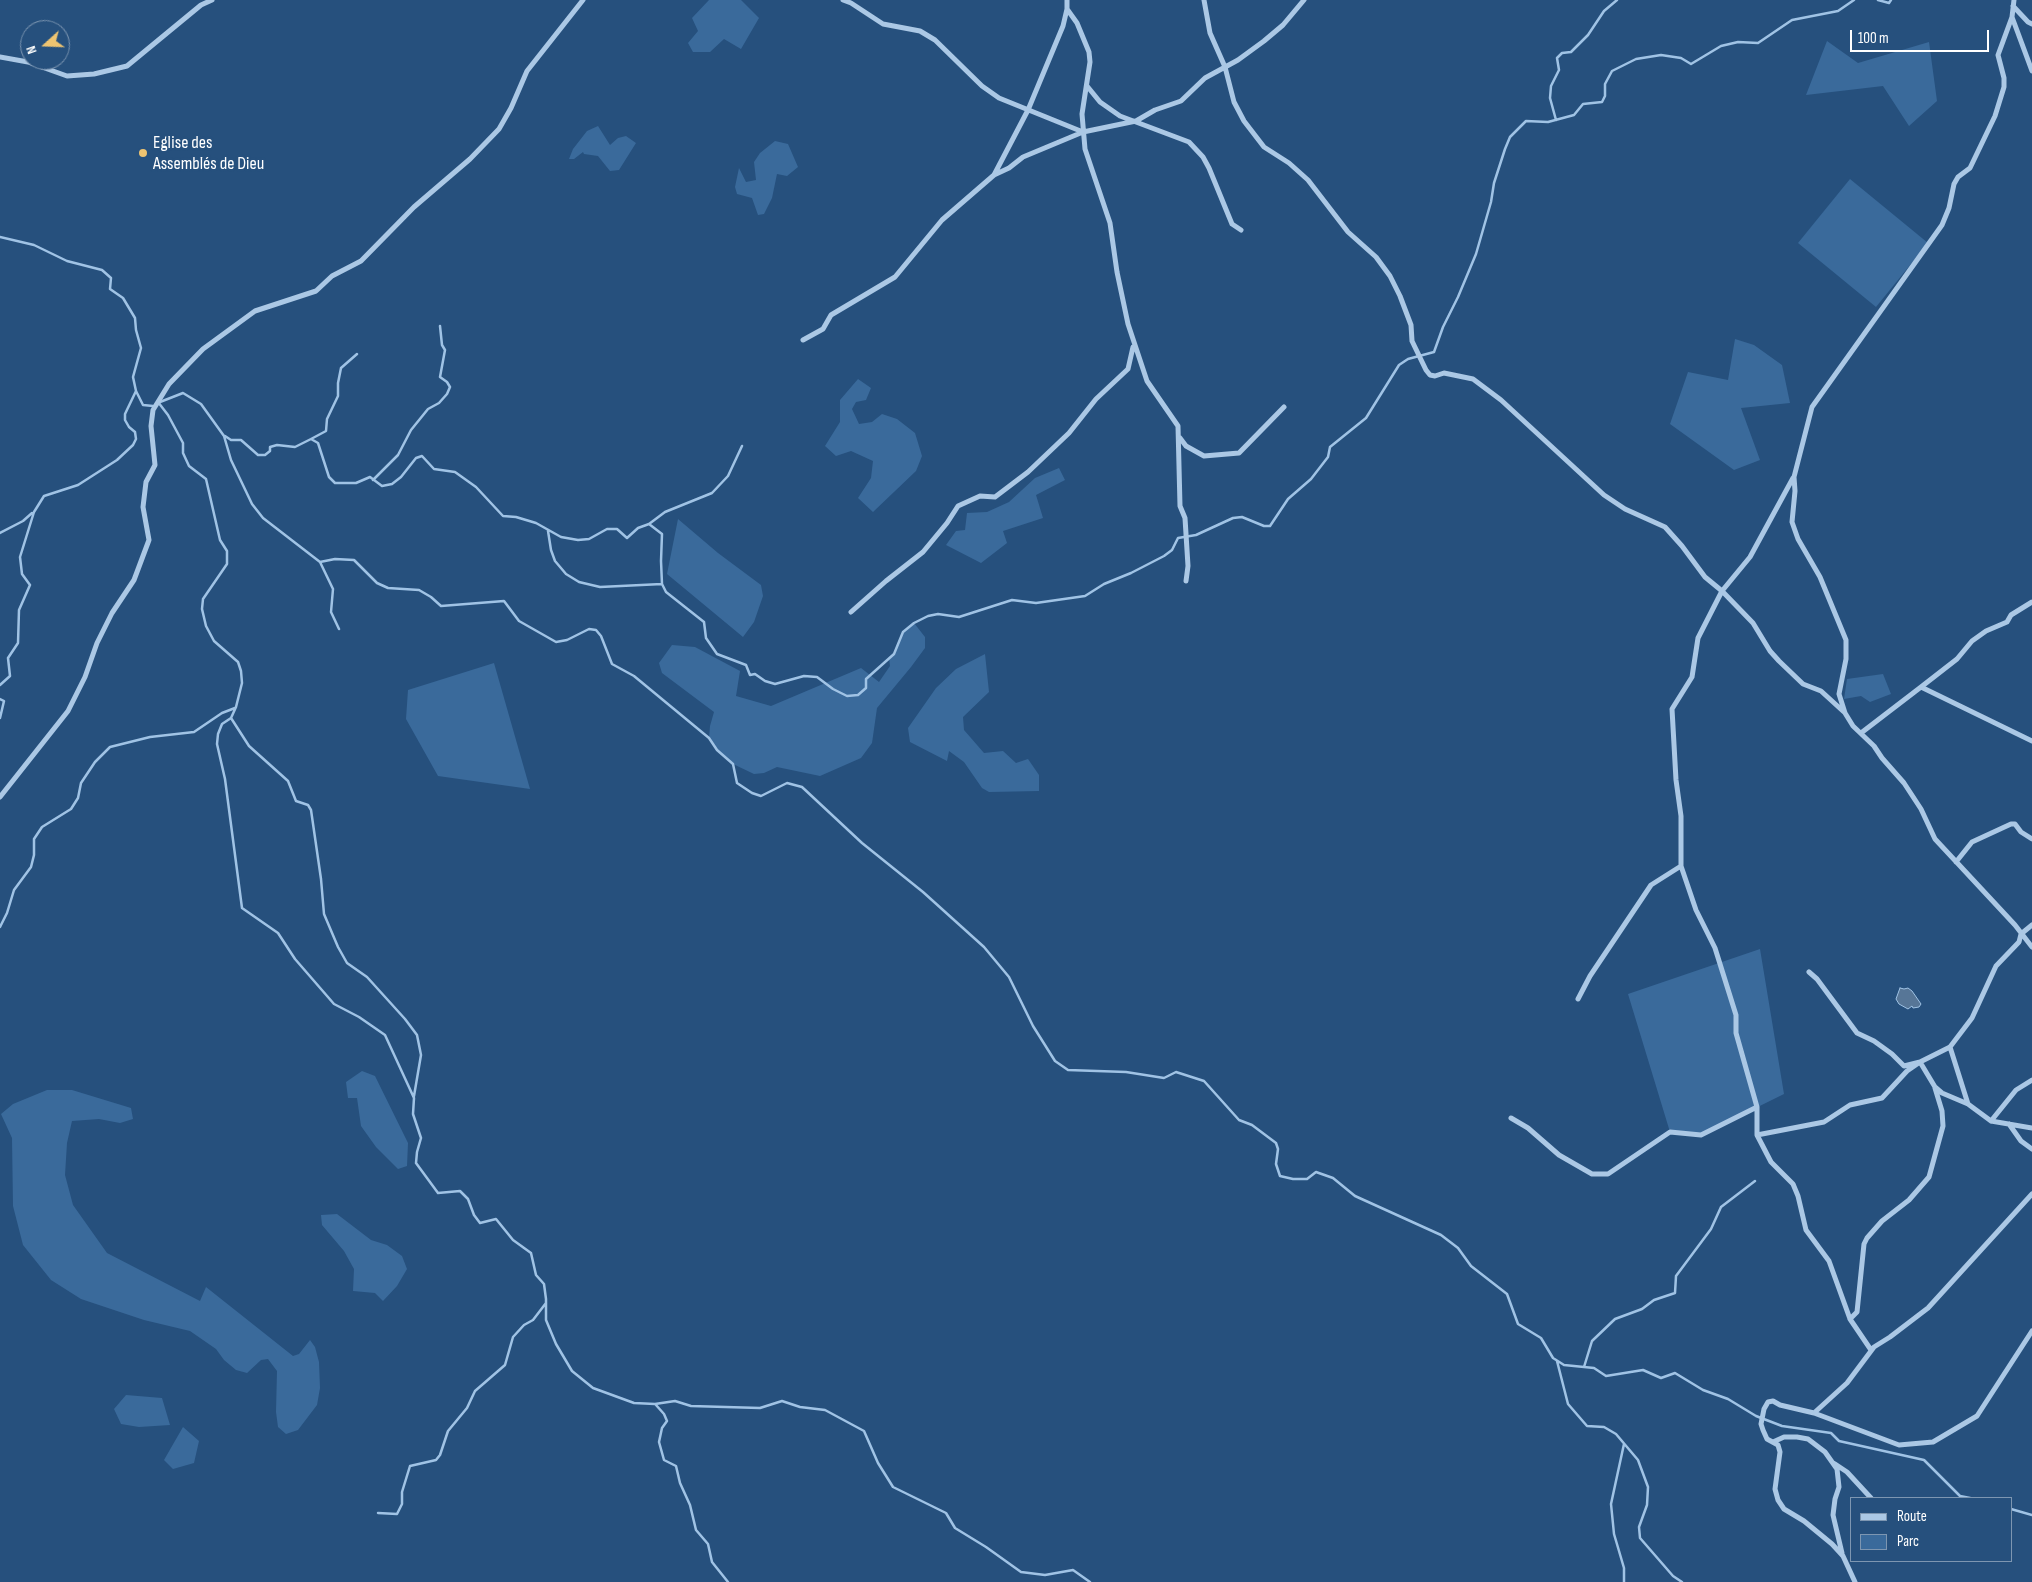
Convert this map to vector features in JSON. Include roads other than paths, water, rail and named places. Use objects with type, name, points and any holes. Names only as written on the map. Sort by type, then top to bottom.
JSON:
[{"type":"street","points":[[0,58],[28,62],[67,76],[94,74],[127,66],[201,5],[212,0]]},
{"type":"street","points":[[0,797],[68,712],[85,677],[97,643],[112,613],[134,580],[149,540],[143,507],[146,482],[155,465],[150,426],[153,410],[169,384],[203,349],[255,311],[316,291],[332,276],[361,261],[414,207],[470,159],[499,129],[512,108],[527,71],[583,0]]},
{"type":"street","points":[[843,0],[851,3],[883,24],[920,31],[935,40],[982,86],[1000,98],[1083,132]]},
{"type":"street","points":[[994,175],[1028,110],[1063,26],[1067,0]]},
{"type":"street","points":[[1204,0],[1210,33],[1225,67],[1234,102],[1244,121],[1264,147],[1289,163],[1308,180],[1348,232],[1376,257],[1390,276],[1405,308],[1411,326],[1412,341],[1420,360],[1430,375],[1435,376],[1444,373],[1473,379],[1501,400],[1604,495],[1626,509],[1665,527],[1705,577],[1722,591],[1753,623],[1770,651],[1779,661],[1803,684],[1822,691],[1845,714],[1853,726],[1874,746],[1904,783],[1921,809],[1936,839],[2032,947]]},
{"type":"street","points":[[803,340],[823,329],[831,315],[895,277],[942,220],[994,175],[1009,168],[1023,157],[1083,132],[1136,121],[1155,110],[1181,101],[1202,80],[1251,50],[1284,25],[1304,0]]},
{"type":"street","points":[[1871,1350],[1850,1319],[1829,1261],[1806,1230],[1798,1196],[1793,1184],[1771,1162],[1757,1135],[1757,1107],[1736,1033],[1736,1015],[1715,948],[1696,910],[1681,866],[1681,816],[1675,770],[1672,709],[1692,678],[1698,638],[1722,591],[1750,557],[1794,477],[1812,407],[1942,225],[1958,178],[1973,163],[1995,116],[2000,99],[2004,78],[1998,55],[2012,17],[2014,0]]},
{"type":"street","points":[[2013,6],[2032,24]]},
{"type":"street","points":[[1067,9],[1077,23],[1089,52],[1090,62],[1082,114],[1085,150],[1110,223],[1117,272],[1134,345],[1147,381],[1178,426],[1180,438],[1180,506],[1184,518],[1188,566],[1186,581]]},
{"type":"street","points":[[2012,17],[2032,71]]},
{"type":"street","points":[[1087,86],[1100,102],[1120,116],[1189,142],[1196,148],[1209,168],[1232,224],[1241,230]]},
{"type":"street","points":[[851,612],[923,552],[947,523],[958,506],[980,496],[995,497],[1028,472],[1069,433],[1096,398],[1128,369],[1134,345]]},
{"type":"street","points":[[1180,438],[1186,446],[1204,456],[1240,453],[1284,406]]},
{"type":"street","points":[[1794,477],[1795,491],[1792,522],[1794,530],[1820,577],[1846,640],[1846,659],[1839,694],[1845,714]]},
{"type":"street","points":[[1861,732],[1957,659],[1972,641],[1986,631],[2006,622],[2011,615],[2032,602]]},
{"type":"street","points":[[1921,687],[2032,741]]},
{"type":"street","points":[[1956,862],[1972,842],[2011,824],[2015,824],[2021,832],[2032,839]]},
{"type":"street","points":[[1578,999],[1590,976],[1651,885],[1681,866]]},
{"type":"street","points":[[1757,1135],[1824,1122],[1850,1105],[1882,1098],[1907,1071],[1920,1062],[1950,1047],[1972,1018],[1996,966],[2019,942],[2021,934],[2032,925]]},
{"type":"street","points":[[1809,972],[1817,979],[1857,1033],[1874,1041],[1892,1054],[1904,1066],[1920,1062]]},
{"type":"street","points":[[1950,1047],[1968,1104]]},
{"type":"street","points":[[1850,1319],[1857,1312],[1866,1238],[1882,1221],[1909,1200],[1930,1177],[1943,1126],[1942,1111],[1935,1087],[1920,1062]]},
{"type":"street","points":[[1991,1121],[2016,1090],[2032,1080]]},
{"type":"street","points":[[1935,1087],[1942,1093],[1968,1104],[1991,1121],[2032,1128]]},
{"type":"street","points":[[1511,1118],[1528,1128],[1559,1155],[1592,1174],[1608,1174],[1670,1132],[1701,1135],[1757,1107]]},
{"type":"street","points":[[2009,1123],[2021,1141],[2032,1149]]},
{"type":"street","points":[[1814,1414],[1846,1383],[1871,1350],[1928,1308],[2032,1194]]},
{"type":"street","points":[[1843,1556],[1832,1544],[1784,1509],[1778,1500],[1775,1489],[1780,1452],[1778,1445],[1768,1438],[1761,1424],[1764,1409],[1768,1402],[1772,1401],[1814,1414],[1899,1445],[1933,1442],[1977,1416],[2032,1331]]},
{"type":"street","points":[[1773,1442],[1784,1438],[1797,1437],[1808,1439],[1825,1452],[1832,1462],[1836,1469],[1839,1487],[1833,1515],[1843,1556],[1854,1582]]},
{"type":"street","points":[[1832,1462],[1847,1472],[1870,1497]]},
{"type":"waterway","points":[[1556,120],[1550,98],[1551,86],[1559,70],[1557,58],[1562,53],[1571,52],[1588,35],[1604,11],[1617,0]]},
{"type":"waterway","points":[[225,436],[231,440],[241,440],[258,455],[265,455],[270,451],[270,447],[277,445],[295,447],[311,439],[318,443],[329,477],[335,483],[356,483],[370,477],[382,486],[392,484],[401,477],[416,458],[422,456],[434,469],[455,472],[476,487],[503,516],[516,517],[536,523],[561,537],[578,540],[589,539],[607,529],[617,529],[627,538],[638,528],[649,524],[662,534],[662,584],[666,592],[704,622],[706,638],[717,654],[746,665],[750,675],[755,674],[765,681],[775,684],[804,676],[817,677],[833,689],[847,696],[858,695],[866,688],[866,679],[894,654],[903,632],[914,623],[928,616],[938,614],[959,617],[1012,600],[1036,603],[1085,596],[1104,584],[1164,556],[1172,550],[1178,538],[1196,535],[1233,518],[1242,517],[1264,526],[1270,526],[1288,499],[1311,479],[1328,457],[1330,447],[1366,418],[1399,365],[1408,359],[1434,352],[1443,327],[1476,254],[1491,202],[1494,183],[1505,149],[1510,137],[1526,121],[1548,122],[1574,115],[1583,104],[1602,102],[1605,96],[1605,84],[1612,71],[1636,59],[1661,55],[1681,58],[1691,64],[1721,46],[1738,42],[1758,43],[1792,20],[1838,11],[1854,0]]},
{"type":"waterway","points":[[1878,0],[1889,3],[1891,0]]},
{"type":"waterway","points":[[0,237],[34,245],[67,261],[102,270],[111,278],[110,289],[123,298],[135,318],[141,348],[133,377],[136,391],[143,405],[153,406]]},
{"type":"waterway","points":[[373,480],[398,455],[411,430],[428,409],[439,403],[447,394],[450,387],[440,377],[445,350],[442,345],[440,326]]},
{"type":"waterway","points":[[311,439],[326,431],[327,419],[338,396],[341,368],[357,354]]},
{"type":"waterway","points":[[0,685],[10,676],[8,658],[18,643],[19,610],[30,585],[22,574],[20,557],[34,512],[44,496],[78,485],[117,460],[133,445],[136,439],[135,432],[125,420],[125,414],[136,391]]},
{"type":"waterway","points":[[160,402],[183,393],[201,404],[224,436],[231,460],[252,504],[263,518],[320,562],[335,559],[354,560],[377,583],[388,588],[419,590],[441,606],[504,601],[519,621],[556,642],[567,640],[589,629],[596,630],[601,636],[612,664],[634,676],[709,738],[717,750],[733,764],[737,783],[752,793],[761,796],[787,783],[802,787],[862,843],[923,892],[984,947],[1009,977],[1033,1026],[1055,1061],[1068,1070],[1126,1072],[1164,1078],[1176,1072],[1204,1081],[1239,1120],[1252,1125],[1276,1143],[1278,1149],[1276,1164],[1280,1176],[1293,1179],[1307,1179],[1316,1172],[1333,1178],[1355,1196],[1441,1235],[1458,1248],[1471,1266],[1507,1294],[1518,1324],[1541,1338],[1553,1358],[1564,1365],[1594,1368],[1606,1376],[1643,1370],[1661,1378],[1675,1373],[1703,1390],[1728,1399],[1756,1416],[1782,1426],[1831,1433],[1839,1441],[1924,1460],[1960,1496],[1965,1497]]},
{"type":"waterway","points":[[158,402],[168,415],[183,443],[183,453],[189,466],[206,479],[220,540],[227,551],[227,564],[203,599],[202,609],[206,626],[214,641],[238,662],[241,671],[242,683],[236,707],[231,718],[222,724],[217,744],[225,779],[242,908],[278,933],[295,959],[334,1004],[359,1017],[385,1035],[414,1098],[413,1114],[421,1138],[416,1163],[438,1193],[460,1191],[468,1199],[474,1215],[480,1223],[496,1219],[513,1240],[531,1253],[536,1275],[544,1284],[546,1320],[556,1344],[572,1371],[593,1388],[634,1403],[655,1404],[675,1401],[691,1406],[760,1408],[782,1401],[800,1407],[825,1410],[864,1431],[878,1463],[893,1487],[946,1513],[955,1528],[1021,1572],[1045,1575],[1073,1570],[1090,1582]]},
{"type":"waterway","points":[[649,524],[665,512],[712,493],[728,476],[742,446]]},
{"type":"waterway","points":[[0,533],[23,521],[32,513]]},
{"type":"waterway","points":[[548,531],[555,561],[566,574],[579,582],[600,587],[662,584]]},
{"type":"waterway","points":[[320,562],[333,589],[331,612],[339,629]]},
{"type":"waterway","points":[[0,699],[4,701],[0,718]]},
{"type":"waterway","points":[[0,927],[7,913],[14,890],[31,867],[34,855],[34,839],[42,827],[71,809],[78,798],[81,783],[95,762],[110,747],[150,737],[194,732],[222,713],[235,708]]},
{"type":"waterway","points":[[231,718],[249,746],[288,781],[296,801],[308,805],[311,810],[324,914],[338,947],[347,963],[367,977],[417,1035],[421,1055],[414,1096]]},
{"type":"waterway","points":[[1584,1367],[1592,1341],[1615,1319],[1642,1309],[1654,1300],[1675,1293],[1676,1276],[1711,1229],[1721,1207],[1755,1181]]},
{"type":"waterway","points":[[378,1513],[397,1514],[402,1504],[402,1492],[410,1466],[436,1460],[440,1455],[448,1431],[467,1408],[475,1391],[505,1365],[513,1337],[524,1325],[533,1320],[546,1303]]},
{"type":"waterway","points":[[1557,1361],[1568,1404],[1587,1426],[1604,1427],[1616,1434],[1638,1460],[1648,1487],[1647,1505],[1639,1527],[1640,1538],[1673,1576],[1682,1582]]},
{"type":"waterway","points":[[656,1405],[667,1421],[662,1428],[659,1442],[664,1460],[676,1466],[680,1483],[690,1505],[696,1530],[708,1544],[712,1562],[728,1582]]},
{"type":"waterway","points":[[1624,1444],[1611,1504],[1614,1534],[1624,1568],[1624,1582]]},
{"type":"waterway","points":[[2012,1509],[2032,1515]]},
{"type":"place","name":"Eglise des Assemblés de Dieu","points":[[143,153]]}]
